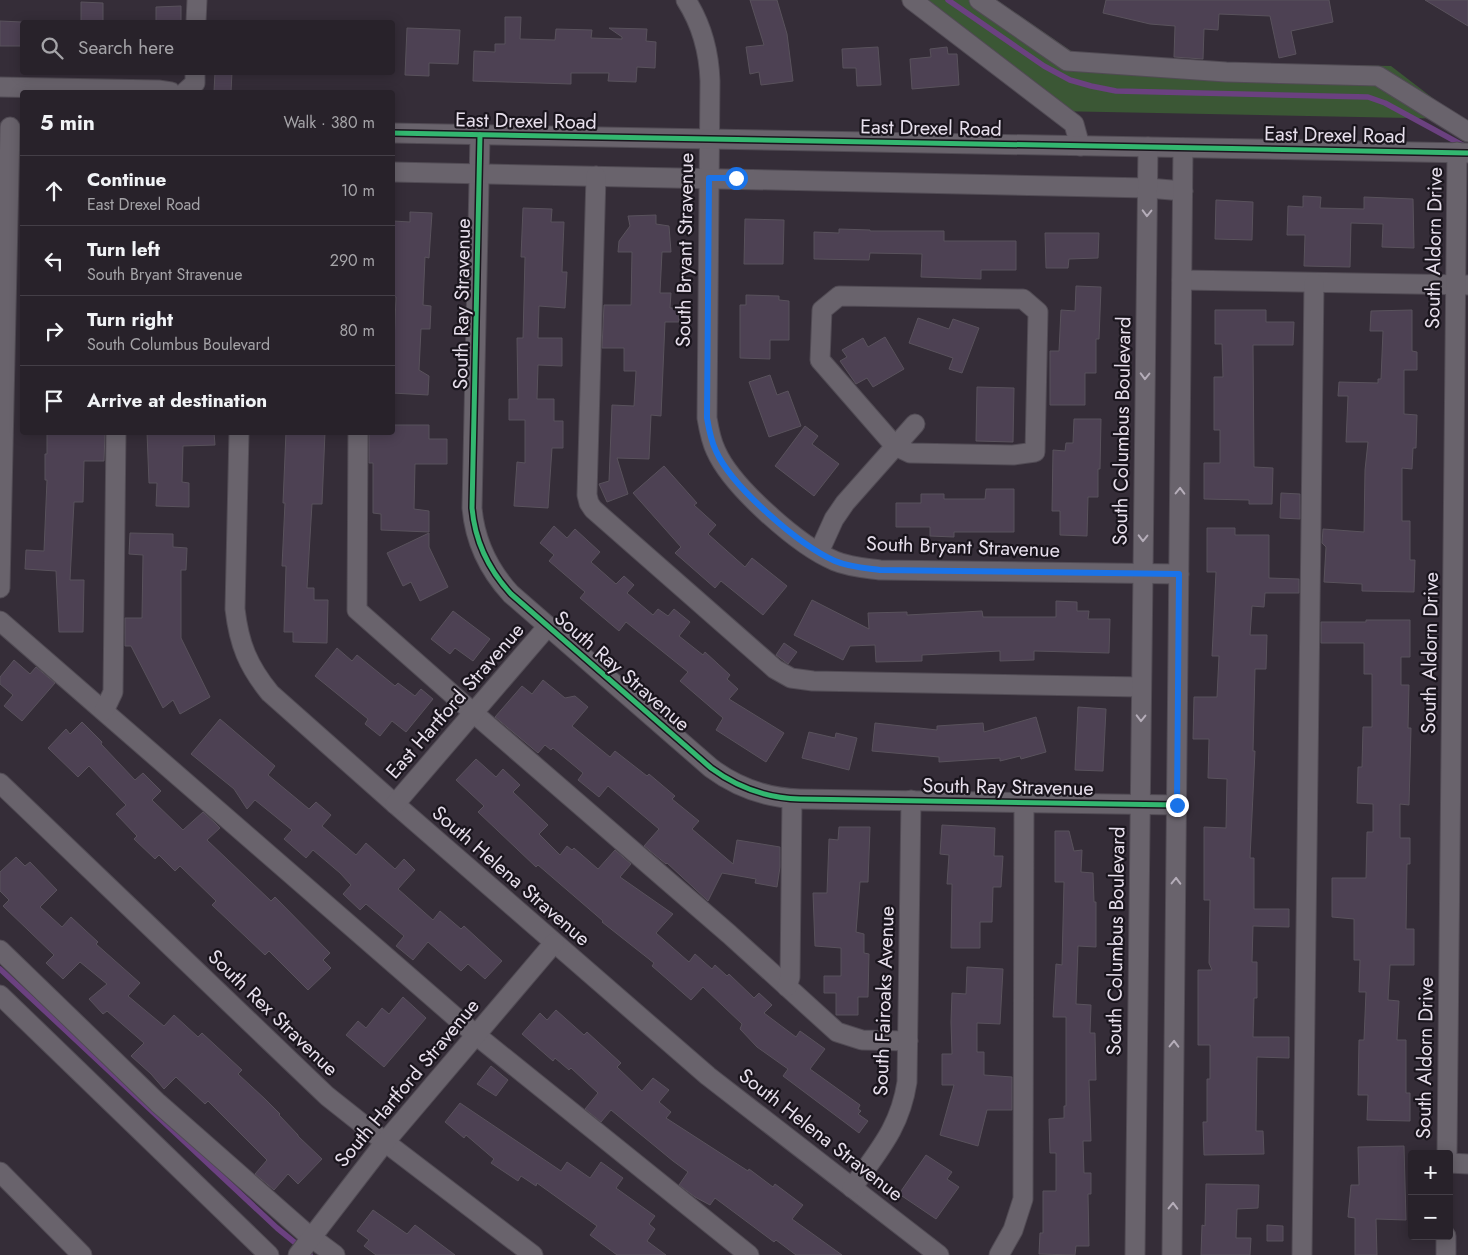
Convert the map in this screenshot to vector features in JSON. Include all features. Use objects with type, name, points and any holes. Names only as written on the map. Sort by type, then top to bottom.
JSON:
[{"type":"street","points":[[196,20],[197,0]]},
{"type":"street","name":"South Bryant Stravenue","points":[[686,0],[700,26],[706,43],[709,63],[706,399],[710,436],[716,452],[735,482],[794,535],[835,561],[850,566],[880,570],[1179,574]]},
{"type":"street","points":[[912,0],[1074,124],[1080,146]]},
{"type":"street","points":[[979,0],[1067,62],[1226,72],[1378,76],[1468,132]]},
{"type":"street","points":[[187,90],[195,83],[195,75]]},
{"type":"street","points":[[0,87],[158,90]]},
{"type":"street","points":[[0,580],[11,127]]},
{"type":"street","name":"East Drexel Road","points":[[395,133],[1463,152]]},
{"type":"street","name":"South Ray Stravenue","points":[[480,135],[472,508],[474,526],[484,557],[501,583],[511,594],[723,777],[768,796],[792,799],[1177,805]]},
{"type":"street","name":"South Columbus Boulevard","points":[[1135,1255],[1148,147]]},
{"type":"street","points":[[1172,1255],[1183,148]]},
{"type":"street","name":"South Aldorn Drive","points":[[1447,1150],[1463,152]]},
{"type":"street","points":[[395,172],[1148,188],[1183,192]]},
{"type":"street","points":[[596,176],[587,495],[594,509],[775,669],[791,678],[813,681],[1141,687]]},
{"type":"street","points":[[1182,280],[1462,285]]},
{"type":"street","points":[[1302,1255],[1314,283]]},
{"type":"street","points":[[839,296],[1023,299],[1038,312],[1035,452],[1013,455],[910,452],[896,446],[820,360],[822,310],[839,296]]},
{"type":"street","points":[[819,552],[834,519],[845,503],[915,424]]},
{"type":"street","points":[[104,711],[113,692],[116,435]]},
{"type":"street","name":"South Helena Stravenue","points":[[239,435],[236,609],[241,645],[258,678],[270,693],[708,1076],[939,1255]]},
{"type":"street","points":[[358,435],[357,610],[837,1032],[862,1040],[908,1041]]},
{"type":"street","points":[[0,621],[476,1035],[749,1255]]},
{"type":"street","name":"East Hartford Stravenue","points":[[395,804],[548,626]]},
{"type":"street","name":"South Rex Stravenue","points":[[0,783],[320,1089],[385,1142],[533,1255]]},
{"type":"street","points":[[787,987],[790,977],[792,799]]},
{"type":"street","name":"South Fairoaks Avenue","points":[[852,1188],[885,1142],[901,1114],[907,1082],[911,800]]},
{"type":"street","points":[[998,1255],[1013,1230],[1023,1199],[1024,802]]},
{"type":"street","name":"South Hartford Stravenue","points":[[298,1255],[385,1142],[554,943]]},
{"type":"street","points":[[0,950],[158,1103],[311,1238],[335,1255]]},
{"type":"street","points":[[0,995],[269,1255]]},
{"type":"street","points":[[1453,1163],[1468,1164]]},
{"type":"street","points":[[0,1172],[82,1255]]},
{"type":"street","points":[[1446,1240],[1446,1255]]},
{"type":"green space","points":[[901,0],[997,0],[1074,53],[1109,61],[1391,66],[1460,119],[1054,111]]},
{"type":"building","points":[[750,0],[777,0],[787,34],[793,81],[761,85],[759,72],[750,74],[746,47],[764,45]]},
{"type":"building","points":[[1106,0],[1329,0],[1333,22],[1291,31],[1296,54],[1279,58],[1270,16],[1219,14],[1218,30],[1204,29],[1203,59],[1174,57],[1175,26],[1150,24],[1103,13]]},
{"type":"building","points":[[1425,0],[1468,0],[1468,26]]},
{"type":"building","points":[[81,2],[103,3],[103,20],[81,20]]},
{"type":"building","points":[[181,6],[181,20],[156,20],[156,7]]},
{"type":"building","points":[[505,17],[521,17],[520,39],[555,40],[556,29],[592,30],[591,38],[622,39],[622,37],[609,28],[647,29],[646,41],[656,42],[655,68],[637,67],[636,82],[608,81],[609,73],[571,73],[571,84],[473,81],[474,51],[495,52],[495,44],[505,44]]},
{"type":"building","points":[[0,21],[20,22],[20,46],[0,46]]},
{"type":"building","points":[[407,28],[460,30],[458,64],[429,63],[429,76],[405,75]]},
{"type":"building","points":[[878,47],[881,85],[857,86],[856,68],[843,68],[842,49]]},
{"type":"building","points":[[947,47],[948,54],[957,54],[959,85],[912,89],[910,59],[931,57],[930,49]]},
{"type":"building","points":[[215,75],[232,75],[231,90],[214,90]]},
{"type":"building","points":[[1303,196],[1321,197],[1320,208],[1364,209],[1364,197],[1413,199],[1414,248],[1382,247],[1383,224],[1351,223],[1350,267],[1304,266],[1305,235],[1287,235],[1288,206],[1303,207]]},
{"type":"building","points":[[1216,200],[1253,202],[1252,240],[1215,239]]},
{"type":"building","points":[[523,208],[552,209],[551,222],[564,222],[562,272],[567,272],[565,308],[539,306],[538,338],[562,338],[562,366],[538,365],[537,399],[554,399],[554,421],[563,421],[563,448],[552,448],[548,508],[514,506],[517,462],[525,463],[525,420],[509,420],[509,399],[518,399],[517,338],[523,338],[525,257],[521,257]]},
{"type":"building","points":[[410,212],[432,213],[429,258],[425,257],[423,305],[431,306],[430,329],[421,329],[419,370],[429,376],[428,395],[395,393],[395,221],[410,222]]},
{"type":"building","points":[[656,215],[656,224],[669,226],[671,252],[662,252],[660,293],[671,293],[670,308],[679,308],[679,322],[665,322],[661,416],[651,415],[649,459],[617,458],[628,494],[607,502],[599,484],[609,481],[612,405],[634,406],[636,371],[624,371],[624,348],[602,348],[604,305],[631,305],[632,252],[618,252],[619,241],[630,226],[628,216]]},
{"type":"building","points":[[745,219],[784,220],[783,264],[744,264]]},
{"type":"building","points":[[839,229],[944,231],[944,241],[1016,241],[1016,270],[981,270],[981,279],[921,277],[922,254],[870,253],[869,260],[814,259],[814,232],[839,233]]},
{"type":"building","points":[[1045,233],[1099,233],[1098,258],[1069,259],[1068,268],[1046,268]]},
{"type":"building","points":[[1076,286],[1101,287],[1099,339],[1096,339],[1096,373],[1085,373],[1085,405],[1050,405],[1050,351],[1059,351],[1061,310],[1075,311]]},
{"type":"building","points":[[746,295],[779,296],[779,300],[789,301],[789,340],[770,340],[770,359],[740,358],[740,305],[746,305]]},
{"type":"building","points":[[1215,310],[1266,310],[1266,322],[1294,322],[1293,345],[1253,345],[1254,467],[1273,468],[1272,504],[1249,504],[1249,500],[1204,499],[1204,463],[1220,463],[1220,430],[1214,430],[1214,377],[1223,377],[1222,344],[1215,344]]},
{"type":"building","points":[[1412,310],[1412,351],[1417,352],[1417,370],[1404,370],[1404,414],[1417,415],[1416,448],[1413,448],[1412,469],[1402,468],[1402,521],[1410,521],[1410,560],[1415,560],[1414,592],[1362,591],[1362,584],[1324,582],[1326,547],[1322,543],[1323,529],[1364,532],[1365,470],[1368,442],[1346,442],[1348,396],[1338,396],[1339,382],[1378,383],[1378,379],[1381,379],[1383,331],[1370,331],[1371,311]]},
{"type":"building","points":[[918,318],[949,329],[953,319],[979,328],[962,373],[949,369],[953,358],[909,343]]},
{"type":"building","points":[[885,337],[904,369],[873,387],[867,378],[856,384],[840,361],[847,357],[842,350],[863,338],[868,347]]},
{"type":"building","points":[[770,375],[777,395],[788,391],[801,426],[769,437],[749,382]]},
{"type":"building","points":[[977,387],[1014,388],[1013,442],[976,441]]},
{"type":"building","points":[[1074,419],[1101,419],[1098,497],[1088,497],[1087,536],[1060,535],[1060,511],[1052,511],[1053,450],[1065,451],[1066,443],[1073,443]]},
{"type":"building","points":[[395,425],[429,425],[429,439],[447,439],[447,464],[415,464],[414,509],[429,511],[429,532],[381,530],[381,514],[373,513],[373,463],[369,463],[369,435],[395,435]]},
{"type":"building","points":[[805,426],[818,436],[812,444],[839,464],[814,496],[775,466]]},
{"type":"building","points":[[47,435],[105,435],[104,461],[84,461],[83,502],[74,502],[70,580],[84,580],[83,632],[59,632],[56,571],[25,569],[26,550],[44,551],[47,480],[45,480],[45,454],[47,454]]},
{"type":"building","points":[[147,435],[214,435],[215,445],[183,446],[182,482],[189,483],[189,507],[156,506],[157,483],[149,483]]},
{"type":"building","points":[[286,435],[325,435],[322,504],[312,504],[307,588],[314,588],[314,600],[328,600],[327,643],[293,642],[293,632],[284,632],[286,566],[282,566],[285,503],[283,503]]},
{"type":"building","points":[[664,466],[697,503],[694,505],[716,525],[708,534],[745,567],[752,558],[787,586],[763,615],[721,581],[715,588],[675,553],[681,547],[633,493]]},
{"type":"building","points":[[986,489],[1014,489],[1014,532],[954,532],[954,537],[930,536],[930,527],[896,527],[896,503],[921,503],[921,494],[944,494],[944,499],[985,499]]},
{"type":"building","points":[[1281,493],[1300,494],[1300,519],[1280,518]]},
{"type":"building","points":[[554,526],[567,538],[575,529],[600,552],[591,562],[616,584],[624,576],[634,585],[627,593],[653,615],[658,609],[668,616],[674,609],[690,622],[679,636],[703,655],[705,652],[730,675],[727,679],[738,689],[729,699],[784,733],[766,762],[716,730],[723,718],[680,681],[688,672],[626,622],[619,631],[580,598],[585,592],[549,561],[554,555],[540,543]]},
{"type":"building","points":[[1207,528],[1235,528],[1235,535],[1269,535],[1269,578],[1299,579],[1299,593],[1265,593],[1264,607],[1252,606],[1250,635],[1267,635],[1266,669],[1255,669],[1253,751],[1255,751],[1250,858],[1254,858],[1254,909],[1289,909],[1289,927],[1253,926],[1252,962],[1257,962],[1257,998],[1254,998],[1253,1037],[1289,1037],[1289,1058],[1257,1057],[1256,1131],[1263,1131],[1264,1154],[1204,1155],[1203,1122],[1207,1122],[1207,1079],[1210,1079],[1210,1045],[1198,1045],[1198,970],[1212,970],[1209,963],[1210,900],[1204,900],[1204,827],[1226,828],[1227,779],[1208,778],[1209,739],[1193,739],[1194,697],[1217,697],[1219,656],[1212,656],[1216,572],[1207,572]]},
{"type":"building","points":[[130,533],[173,534],[173,547],[187,548],[186,570],[181,570],[181,638],[210,697],[180,714],[173,700],[163,708],[131,646],[125,646],[125,618],[142,618],[143,555],[129,554]]},
{"type":"building","points":[[429,533],[429,547],[448,587],[420,601],[411,582],[403,586],[387,553]]},
{"type":"building","points":[[812,600],[869,629],[868,613],[907,612],[907,615],[982,611],[983,617],[1056,617],[1056,601],[1077,602],[1077,611],[1089,611],[1088,619],[1110,619],[1109,653],[1034,651],[1034,660],[1000,661],[1000,651],[922,655],[922,661],[876,662],[875,645],[850,646],[843,660],[794,635]]},
{"type":"building","points":[[453,611],[490,639],[473,661],[455,648],[450,654],[431,639]]},
{"type":"building","points":[[1366,620],[1410,620],[1410,657],[1401,657],[1401,685],[1409,685],[1408,728],[1411,728],[1409,805],[1400,804],[1400,838],[1410,838],[1410,864],[1407,864],[1406,929],[1414,929],[1414,965],[1390,965],[1388,1000],[1399,1001],[1397,1040],[1406,1040],[1406,1093],[1410,1093],[1410,1121],[1367,1120],[1368,1095],[1358,1095],[1359,1040],[1364,1040],[1366,992],[1359,992],[1360,960],[1354,960],[1354,919],[1332,917],[1332,878],[1366,878],[1367,832],[1373,832],[1373,804],[1357,803],[1358,767],[1362,767],[1363,727],[1372,727],[1372,674],[1364,674],[1364,643],[1321,643],[1321,622],[1366,622]]},
{"type":"building","points":[[784,643],[797,652],[788,664],[776,655]]},
{"type":"building","points":[[337,648],[352,661],[357,655],[395,686],[398,683],[415,696],[421,689],[433,699],[406,732],[392,721],[380,736],[365,724],[368,719],[315,676]]},
{"type":"building","points":[[14,660],[30,674],[36,667],[55,683],[22,721],[4,706],[13,695],[0,684],[0,677]]},
{"type":"building","points":[[543,680],[565,698],[575,696],[588,707],[572,726],[610,757],[615,751],[647,776],[649,774],[675,796],[672,799],[699,821],[692,829],[733,864],[737,840],[780,847],[777,887],[755,883],[756,879],[722,873],[708,901],[667,863],[644,846],[659,829],[608,786],[599,797],[578,780],[583,773],[553,748],[551,750],[545,745],[538,753],[495,717],[522,686],[532,694]]},
{"type":"building","points":[[1078,707],[1106,709],[1103,771],[1075,770]]},
{"type":"building","points":[[1036,717],[1046,752],[1021,759],[1020,756],[1000,761],[1000,758],[939,762],[939,757],[872,751],[875,723],[937,730],[937,726],[983,723],[984,732]]},
{"type":"building","points":[[220,719],[275,766],[268,775],[309,809],[316,802],[331,815],[322,826],[356,855],[366,843],[395,869],[404,859],[415,870],[398,889],[433,920],[440,911],[461,929],[464,926],[502,961],[485,979],[468,964],[461,971],[428,942],[413,960],[396,946],[404,936],[366,904],[360,910],[343,894],[351,885],[340,873],[313,850],[306,858],[284,839],[292,830],[255,800],[247,809],[234,789],[191,754]]},
{"type":"building","points":[[82,722],[135,780],[143,773],[161,791],[152,800],[183,830],[203,812],[215,823],[220,828],[207,840],[271,901],[275,897],[330,953],[323,960],[331,968],[308,990],[269,951],[265,955],[212,905],[216,901],[180,866],[175,871],[159,855],[155,859],[134,839],[137,836],[116,814],[126,805],[89,766],[78,777],[48,748],[66,729],[70,734]]},
{"type":"building","points":[[809,732],[835,738],[836,733],[857,738],[849,770],[802,758]]},
{"type":"building","points":[[476,759],[496,777],[503,769],[520,785],[513,792],[548,825],[539,834],[560,855],[567,846],[572,850],[574,848],[598,869],[615,850],[631,864],[620,877],[673,914],[656,933],[689,962],[695,954],[712,969],[715,965],[727,976],[729,974],[754,998],[759,993],[772,1005],[764,1013],[796,1037],[800,1031],[825,1049],[810,1069],[860,1105],[858,1109],[861,1111],[858,1114],[868,1121],[859,1133],[783,1076],[788,1069],[757,1047],[740,1029],[742,1024],[703,987],[691,1000],[652,966],[654,963],[602,922],[538,865],[536,867],[478,812],[484,806],[456,780]]},
{"type":"building","points":[[942,825],[995,828],[994,856],[1003,856],[1001,887],[993,887],[992,922],[980,922],[980,948],[951,948],[952,884],[947,884],[949,855],[940,854]]},
{"type":"building","points":[[839,827],[870,827],[868,882],[860,882],[856,932],[864,934],[864,953],[869,954],[868,997],[858,997],[858,1015],[836,1015],[836,993],[824,993],[824,976],[841,976],[841,948],[815,946],[813,893],[827,893],[829,839],[838,840]]},
{"type":"building","points":[[1055,831],[1069,831],[1074,851],[1082,850],[1081,872],[1093,873],[1094,902],[1096,902],[1096,947],[1078,946],[1076,1004],[1091,1005],[1090,1033],[1095,1033],[1096,1080],[1089,1080],[1091,1141],[1083,1141],[1084,1173],[1091,1173],[1091,1194],[1088,1194],[1089,1246],[1076,1246],[1075,1255],[1039,1254],[1040,1233],[1043,1233],[1043,1191],[1056,1191],[1056,1153],[1050,1153],[1049,1119],[1064,1118],[1064,1106],[1066,1106],[1066,1017],[1053,1017],[1056,964],[1062,965],[1064,882],[1055,882]]},
{"type":"building","points":[[16,857],[25,866],[30,862],[57,890],[40,907],[62,927],[71,917],[98,942],[96,944],[140,983],[128,996],[164,1026],[174,1015],[198,1037],[202,1033],[242,1070],[238,1074],[280,1114],[298,1136],[322,1159],[298,1184],[288,1174],[274,1190],[255,1174],[267,1160],[208,1101],[205,1104],[176,1077],[164,1089],[131,1056],[144,1043],[107,1011],[103,1014],[89,999],[107,984],[80,962],[63,979],[46,963],[54,955],[3,906],[9,900],[0,891],[0,872]]},
{"type":"building","points":[[967,967],[1003,969],[1000,1024],[977,1023],[977,1052],[984,1052],[984,1075],[1012,1077],[1012,1110],[987,1110],[978,1146],[940,1135],[954,1085],[942,1085],[942,1054],[952,1054],[952,993],[966,994]]},
{"type":"building","points":[[403,997],[426,1018],[384,1067],[346,1035],[358,1021],[366,1028],[382,1008],[389,1014]]},
{"type":"building","points":[[556,1010],[584,1035],[587,1032],[621,1063],[617,1067],[642,1091],[653,1078],[669,1090],[659,1102],[671,1112],[666,1118],[748,1171],[749,1169],[773,1187],[775,1184],[803,1205],[792,1219],[842,1255],[796,1255],[776,1240],[774,1242],[715,1198],[710,1205],[679,1185],[688,1172],[611,1110],[601,1122],[585,1109],[598,1093],[571,1068],[569,1070],[555,1058],[553,1061],[522,1034],[540,1013],[547,1020]]},
{"type":"building","points":[[491,1066],[508,1080],[496,1096],[477,1084]]},
{"type":"building","points":[[460,1103],[561,1171],[567,1162],[590,1178],[601,1162],[623,1178],[616,1188],[655,1216],[649,1224],[655,1229],[647,1241],[666,1255],[617,1255],[590,1235],[597,1226],[537,1183],[536,1186],[521,1176],[518,1181],[491,1163],[494,1159],[466,1135],[464,1138],[445,1122]]},
{"type":"building","points":[[1404,1146],[1406,1220],[1376,1219],[1377,1255],[1355,1255],[1355,1218],[1348,1217],[1351,1185],[1359,1185],[1358,1147]]},
{"type":"building","points":[[926,1155],[952,1172],[947,1179],[959,1187],[936,1219],[899,1194]]},
{"type":"building","points":[[1206,1184],[1259,1185],[1258,1208],[1237,1209],[1236,1238],[1251,1238],[1250,1255],[1201,1255],[1202,1225],[1205,1226]]},
{"type":"building","points":[[373,1210],[407,1234],[415,1225],[455,1255],[376,1255],[364,1246],[369,1240],[357,1231]]},
{"type":"building","points":[[1267,1225],[1283,1226],[1283,1241],[1267,1241]]},
{"type":"waterway","points":[[948,0],[1044,66],[1070,80],[1091,86],[1116,91],[1368,97],[1385,103],[1466,147]]},
{"type":"waterway","points":[[0,969],[277,1228],[310,1255]]},
{"type":"cycle path","points":[[395,133],[1468,153]]},
{"type":"cycle path","points":[[480,135],[472,508],[476,532],[484,554],[489,565],[511,594],[711,768],[753,791],[776,797],[800,799],[1177,805]]},
{"type":"route","points":[[736,178],[709,178],[707,418],[710,436],[725,468],[747,494],[794,535],[835,561],[850,566],[880,570],[1179,574],[1177,805]]}]
